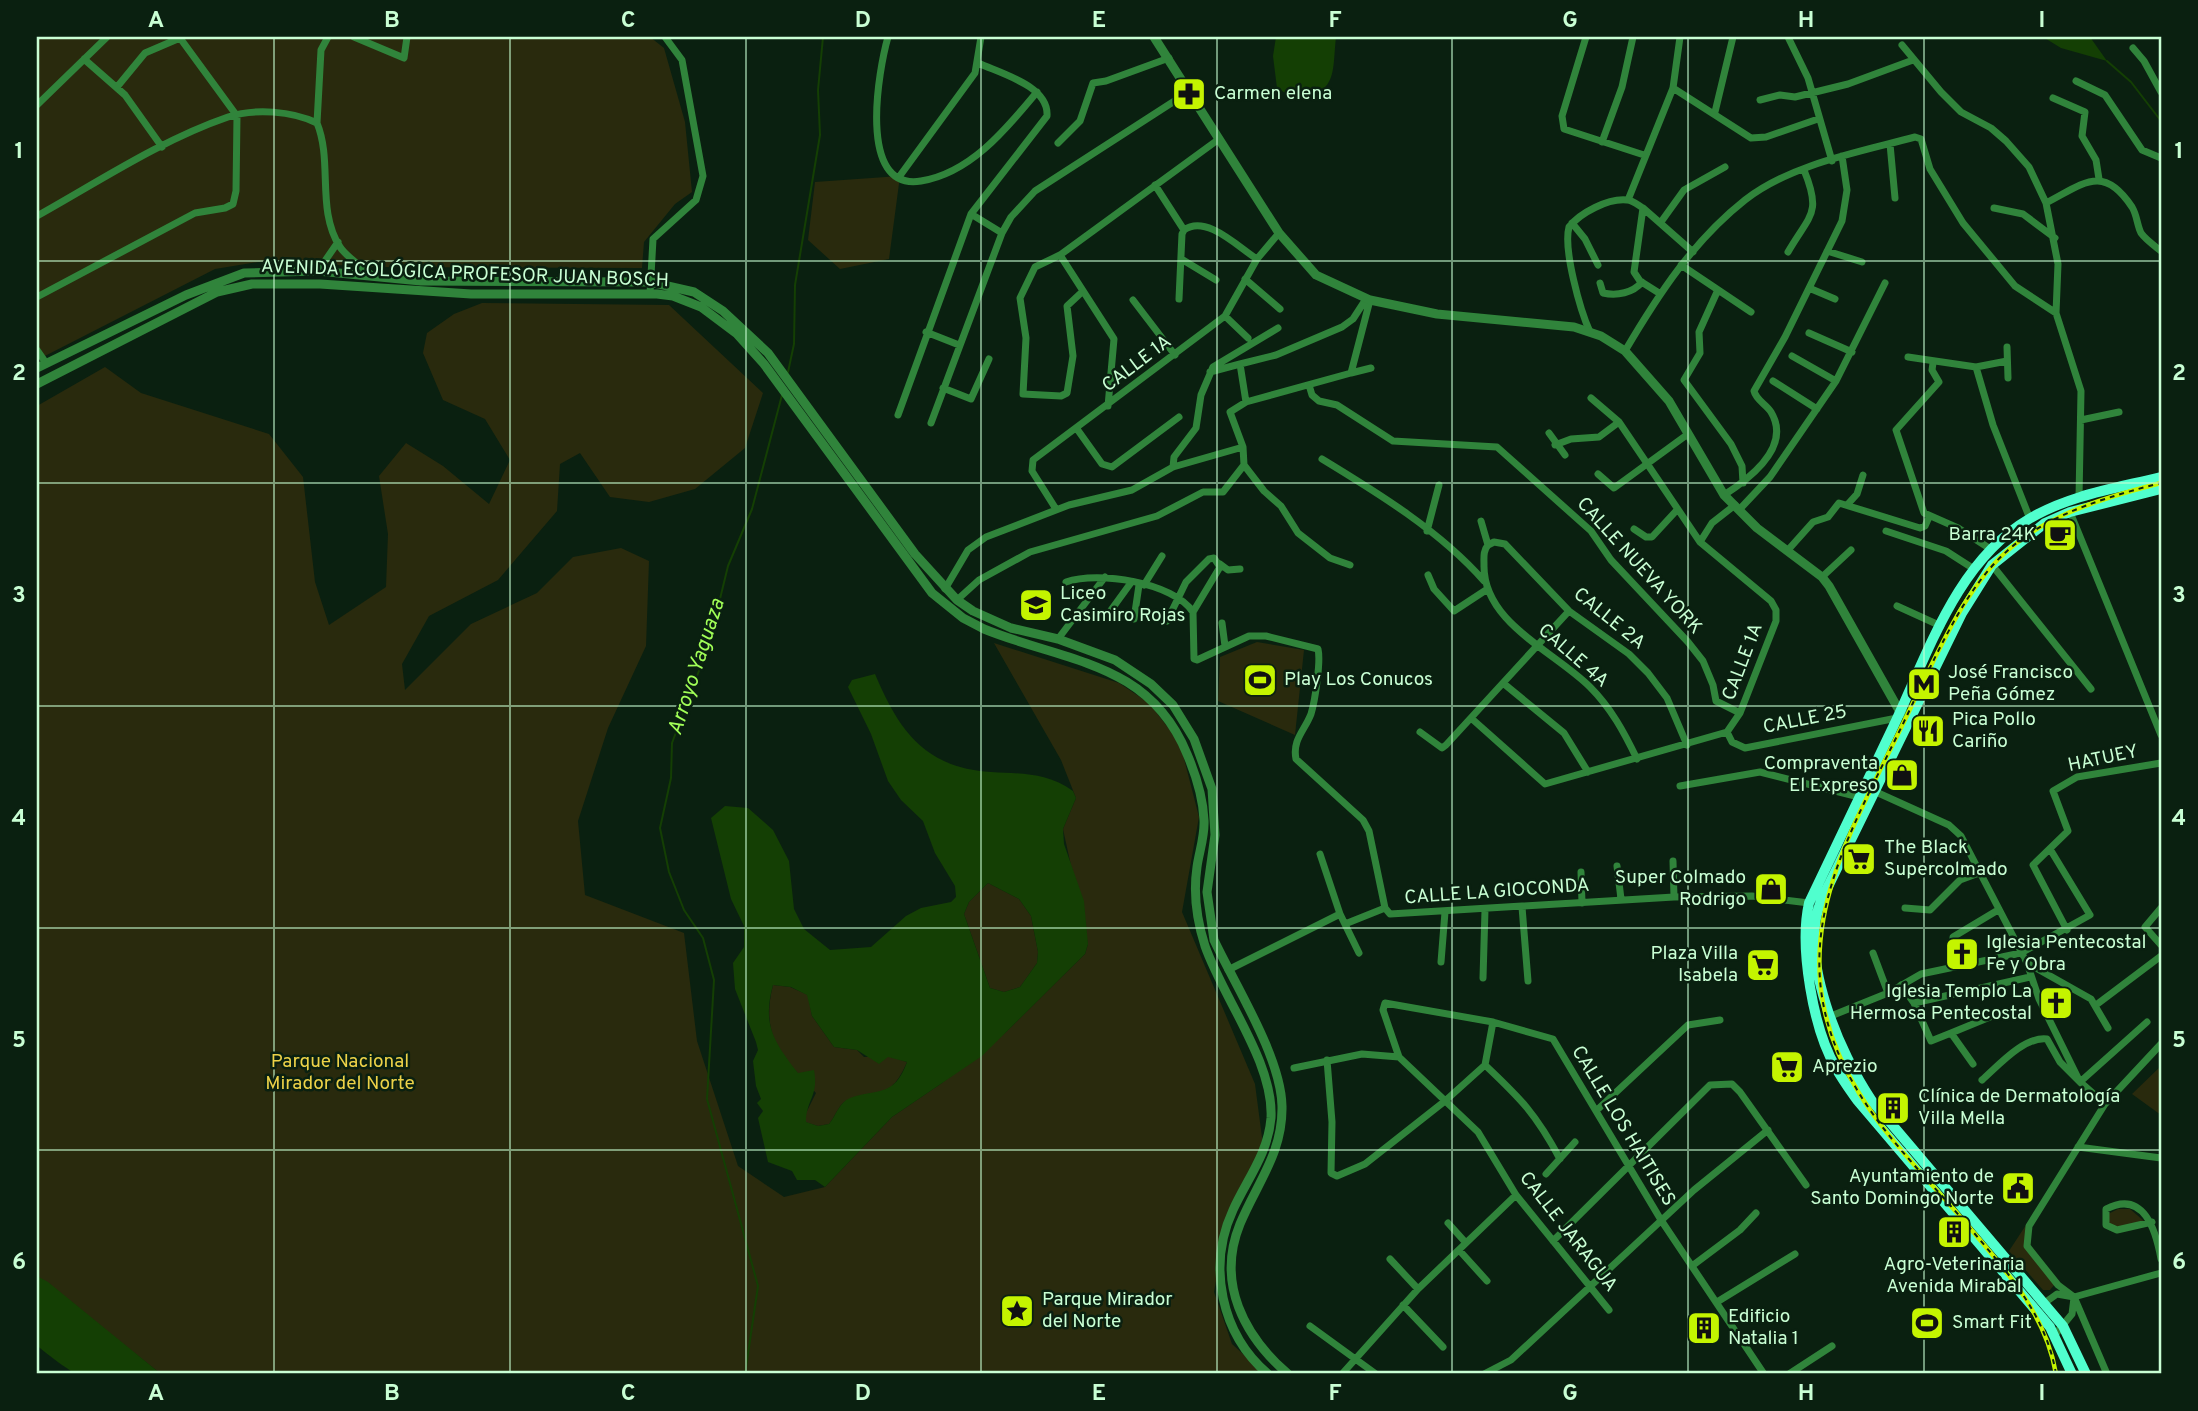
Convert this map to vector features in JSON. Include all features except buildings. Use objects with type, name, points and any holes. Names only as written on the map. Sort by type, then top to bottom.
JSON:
[{"type":"main road","points":[[2085,1374],[2063,1326],[2039,1307],[1857,1100],[1835,1067],[1823,1038],[1803,942],[1809,903],[1941,626],[1975,569],[1992,550],[2030,519],[2079,498],[2161,477]]},
{"type":"main road","points":[[2072,1374],[2039,1307],[1872,1101],[1844,1053],[1816,961],[1817,913],[1969,600],[1992,565],[2045,523],[2070,512],[2161,489]]},
{"type":"street","points":[[37,105],[107,37]]},
{"type":"street","points":[[37,297],[195,213],[233,204],[236,191],[237,116],[181,37],[145,53],[117,87]]},
{"type":"street","points":[[328,37],[321,50],[317,124],[322,135],[325,196],[340,247],[373,276]]},
{"type":"street","points":[[354,37],[404,58],[407,37]]},
{"type":"street","points":[[650,294],[653,239],[696,200],[702,176],[682,60],[665,37]]},
{"type":"street","points":[[888,37],[880,63],[875,114],[884,159],[899,177],[919,182],[932,178],[980,152],[1004,131],[1037,92]]},
{"type":"street","points":[[899,177],[975,74],[981,37]]},
{"type":"street","points":[[1154,37],[1279,233],[1316,275],[1368,300],[1410,310],[1590,332],[1625,351],[1669,401],[1724,495],[1822,577],[1899,715],[1913,718]]},
{"type":"street","points":[[1586,37],[1562,125],[1567,132],[1644,155]]},
{"type":"street","points":[[1602,142],[1622,87],[1633,37]]},
{"type":"street","points":[[1628,200],[1673,88],[1680,37]]},
{"type":"street","points":[[1715,112],[1733,37]]},
{"type":"street","points":[[1788,37],[1803,65],[1832,161]]},
{"type":"street","points":[[1902,45],[1961,112],[1991,128],[2006,141],[2029,167],[2046,203],[2058,264],[2056,313],[2081,391],[2079,498]]},
{"type":"street","points":[[2133,48],[2144,61],[2161,92]]},
{"type":"street","points":[[1058,143],[1080,121],[1093,83],[1106,81],[1169,58]]},
{"type":"street","points":[[85,59],[117,87],[162,147]]},
{"type":"street","points":[[1760,100],[1780,95],[1795,97],[1848,84],[1913,60]]},
{"type":"street","points":[[898,415],[971,214],[1047,116],[1048,106],[1037,92],[978,63]]},
{"type":"street","points":[[2076,81],[2105,95],[2142,150],[2161,158]]},
{"type":"street","points":[[1673,88],[1715,112],[1751,138],[1766,137],[1818,119]]},
{"type":"street","points":[[930,423],[1002,233],[1011,217],[1035,191],[1190,91]]},
{"type":"street","points":[[2053,98],[2085,111],[2082,136],[2096,160],[2099,179]]},
{"type":"street","points":[[37,216],[162,147],[237,116],[257,113],[300,115],[317,124]]},
{"type":"street","points":[[1625,351],[1660,293],[1681,265],[1746,200],[1804,170],[1842,156],[1919,137],[1930,169],[1963,223],[2015,286],[2056,313]]},
{"type":"street","points":[[1082,292],[1071,300],[1066,312],[1073,356],[1067,393],[1061,396],[1023,394],[1026,338],[1020,298],[1035,267],[1059,255],[1219,139]]},
{"type":"street","points":[[1890,144],[1895,198]]},
{"type":"street","points":[[1724,495],[1744,483],[1764,461],[1777,437],[1775,421],[1764,403],[1756,397],[1755,387],[1842,221],[1845,203],[1842,156]]},
{"type":"street","points":[[1661,222],[1684,190],[1725,167]]},
{"type":"street","points":[[1788,251],[1814,208],[1813,192],[1804,170]]},
{"type":"street","points":[[2046,203],[2099,179],[2107,181],[2132,207],[2140,232],[2161,251]]},
{"type":"street","points":[[1155,185],[1184,230]]},
{"type":"street","points":[[1590,332],[1584,318],[1569,248],[1568,231],[1572,223],[1592,209],[1628,200],[1661,222],[1693,252]]},
{"type":"street","points":[[1643,208],[1633,266],[1636,277],[1660,293]]},
{"type":"street","points":[[1994,208],[2023,214],[2055,239]]},
{"type":"street","points":[[971,214],[1002,233]]},
{"type":"street","points":[[1572,223],[1598,265]]},
{"type":"street","points":[[1179,299],[1184,230],[1199,224],[1205,226],[1256,259]]},
{"type":"street","name":"CALLE 1A","points":[[1056,509],[1032,471],[1031,463],[1225,316],[1256,259],[1279,233]]},
{"type":"street","points":[[318,271],[338,242]]},
{"type":"street","points":[[1827,251],[1862,262]]},
{"type":"street","points":[[1059,255],[1114,339],[1108,405]]},
{"type":"street","points":[[1183,260],[1216,280]]},
{"type":"street","points":[[1681,265],[1717,292],[1751,312]]},
{"type":"street","name":"AVENIDA ECOLÓGICA PROFESOR JUAN BOSCH","points":[[41,365],[161,306],[234,276],[258,272],[318,271],[434,281],[650,282],[694,292],[723,311],[768,354],[915,554],[973,611],[1011,628],[1058,639],[1098,653],[1134,672],[1168,699],[1195,739],[1208,776],[1214,807],[1214,835],[1207,892],[1209,922],[1228,970],[1274,1066],[1282,1103],[1276,1151],[1234,1242],[1232,1279],[1235,1297],[1248,1331],[1267,1355],[1289,1374]]},
{"type":"street","points":[[1245,279],[1280,309]]},
{"type":"street","points":[[1600,283],[1603,293],[1608,295],[1627,292],[1642,282]]},
{"type":"street","points":[[1700,542],[1712,523],[1737,507],[1770,477],[1836,381],[1885,283]]},
{"type":"street","name":"AVENIDA ECOLÓGICA PROFESOR JUAN BOSCH","points":[[37,384],[218,292],[252,284],[320,284],[471,294],[650,294],[673,296],[708,311],[727,324],[764,364],[918,576],[947,606],[964,618],[1005,638],[1117,674],[1144,693],[1165,713],[1183,743],[1202,799],[1204,817],[1196,885],[1199,925],[1212,963],[1261,1069],[1270,1104],[1265,1148],[1225,1232],[1220,1282],[1233,1329],[1249,1355],[1268,1374]]},
{"type":"street","points":[[1809,288],[1835,299]]},
{"type":"street","points":[[1717,292],[1699,332],[1700,353],[1685,382],[1731,444],[1742,466],[1744,483]]},
{"type":"street","points":[[1133,300],[1175,355]]},
{"type":"street","points":[[1210,372],[1276,355],[1342,327],[1353,319],[1368,300]]},
{"type":"street","points":[[1351,373],[1368,300]]},
{"type":"street","points":[[1225,316],[1248,338]]},
{"type":"street","points":[[1173,467],[1174,457],[1196,428],[1201,395],[1210,372],[1230,354],[1278,328]]},
{"type":"street","points":[[926,332],[959,345]]},
{"type":"street","points":[[1809,333],[1852,352]]},
{"type":"street","points":[[2007,347],[2008,378]]},
{"type":"street","points":[[37,349],[41,365]]},
{"type":"street","points":[[1792,356],[1836,381]]},
{"type":"street","points":[[1908,357],[1933,363],[1976,367],[2007,361]]},
{"type":"street","points":[[943,388],[970,403],[989,359]]},
{"type":"street","points":[[1933,363],[1932,370],[1938,382],[1895,429],[1923,511],[1929,517],[1958,528],[1992,550]]},
{"type":"street","points":[[1240,364],[1245,402]]},
{"type":"street","points":[[1976,367],[1993,425],[2030,519]]},
{"type":"street","points":[[1350,565],[1330,558],[1298,533],[1281,506],[1264,491],[1244,465],[1243,447],[1230,412],[1245,402],[1371,368]]},
{"type":"street","points":[[1773,380],[1817,409]]},
{"type":"street","name":"CALLE NUEVA YORK","points":[[1309,385],[1312,395],[1319,401],[1337,405],[1393,441],[1497,447],[1591,531],[1611,560],[1703,662],[1713,685],[1716,701],[1740,713]]},
{"type":"street","name":"CALLE 1A","points":[[1591,398],[1605,407],[1619,422],[1676,511],[1700,542],[1771,601],[1776,610],[1776,621],[1740,713],[1727,732]]},
{"type":"street","points":[[2081,420],[2119,412]]},
{"type":"street","points":[[1077,429],[1100,462],[1112,467],[1179,417]]},
{"type":"street","points":[[1555,445],[1571,439],[1599,437],[1619,422]]},
{"type":"street","points":[[1549,433],[1555,445],[1565,455]]},
{"type":"street","points":[[1598,474],[1614,488],[1688,434]]},
{"type":"street","points":[[823,447],[833,440]]},
{"type":"street","points":[[947,585],[964,556],[978,541],[1056,509],[1125,492],[1173,467],[1243,447]]},
{"type":"street","points":[[1322,459],[1370,488],[1427,531],[1484,581]]},
{"type":"street","points":[[960,597],[997,568],[1030,552],[1157,516],[1203,492],[1223,492],[1244,465]]},
{"type":"street","points":[[1849,504],[1857,494],[1863,475]]},
{"type":"street","points":[[1427,531],[1439,485]]},
{"type":"street","points":[[1788,551],[1813,522],[1828,517],[1837,504],[1849,504],[1920,528],[1925,526],[1929,517]]},
{"type":"street","points":[[1634,529],[1646,537],[1652,537],[1676,511]]},
{"type":"street","points":[[2070,512],[2161,735]]},
{"type":"street","points":[[1481,521],[1488,545]]},
{"type":"street","points":[[1886,531],[1946,551],[1975,569]]},
{"type":"street","name":"CALLE 2A","points":[[1488,545],[1494,542],[1505,544],[1569,611],[1629,654],[1648,673],[1667,698],[1686,745]]},
{"type":"street","name":"CALLE 4A","points":[[1488,545],[1484,553],[1486,590],[1514,626],[1589,686],[1620,725],[1637,759]]},
{"type":"street","points":[[1822,577],[1851,550]]},
{"type":"street","points":[[1134,620],[1142,585],[1162,556]]},
{"type":"street","points":[[1167,621],[1177,597],[1195,571],[1209,559],[1214,558],[1228,570],[1240,569]]},
{"type":"street","points":[[1066,582],[1087,576],[1142,585],[1177,597],[1193,612],[1220,564]]},
{"type":"street","points":[[1992,565],[2091,689]]},
{"type":"street","points":[[1428,575],[1443,601],[1454,611],[1486,590]]},
{"type":"street","points":[[1058,639],[1104,577]]},
{"type":"street","points":[[1106,617],[1130,584]]},
{"type":"street","points":[[1897,606],[1941,626]]},
{"type":"street","points":[[1420,732],[1444,747],[1569,611]]},
{"type":"street","name":"CALLE LA GIOCONDA","points":[[1193,612],[1194,659],[1210,655],[1249,636],[1266,636],[1318,649],[1320,658],[1311,714],[1295,746],[1296,759],[1363,820],[1375,852],[1385,908],[1390,914],[1674,897],[1752,896],[1809,903]]},
{"type":"street","points":[[1222,623],[1225,646]]},
{"type":"street","points":[[1503,683],[1563,733],[1588,772]]},
{"type":"street","name":"CALLE 25","points":[[1727,732],[1732,742],[1745,748],[1899,715]]},
{"type":"street","points":[[1471,718],[1545,784],[1727,732]]},
{"type":"street","name":"HATUEY","points":[[2050,849],[2068,831],[2053,799],[2053,789],[2091,774],[2161,763]]},
{"type":"street","points":[[1681,786],[1760,772],[1859,797]]},
{"type":"street","points":[[1876,792],[1955,829],[2027,963],[2030,976],[2080,1082]]},
{"type":"street","points":[[1831,1016],[1888,993],[1921,974],[2021,953],[2067,930],[2091,914],[2050,849],[2033,867],[2067,930]]},
{"type":"street","points":[[1320,854],[1340,914],[1359,953]]},
{"type":"street","points":[[1673,861],[1674,897]]},
{"type":"street","points":[[1617,866],[1621,899]]},
{"type":"street","points":[[1581,872],[1581,903]]},
{"type":"street","points":[[1906,908],[1930,910],[1960,880],[1979,873]]},
{"type":"street","points":[[1522,907],[1528,981]]},
{"type":"street","points":[[1345,924],[1385,908]]},
{"type":"street","points":[[2161,908],[2145,927],[2161,945]]},
{"type":"street","points":[[1483,978],[1485,910]]},
{"type":"street","points":[[1952,967],[1953,937],[1998,910]]},
{"type":"street","points":[[1441,962],[1445,912]]},
{"type":"street","points":[[1228,970],[1340,914]]},
{"type":"street","points":[[1873,953],[1888,993]]},
{"type":"street","points":[[2096,1005],[2161,956]]},
{"type":"street","points":[[2027,963],[2067,984],[2096,1005],[2108,1028]]},
{"type":"street","points":[[1914,1003],[2030,976]]},
{"type":"street","points":[[1901,985],[1914,1003],[1931,1041],[1990,1017]]},
{"type":"street","name":"CALLE LOS HAITISES","points":[[1383,1005],[1388,1002],[1493,1022],[1553,1039],[1630,1163],[1661,1220],[1764,1374]]},
{"type":"street","name":"CALLE JARAGUA","points":[[1383,1005],[1399,1057],[1478,1132],[1516,1195],[1609,1310]]},
{"type":"street","points":[[1597,1110],[1688,1025],[1720,1020]]},
{"type":"street","points":[[1326,1060],[1332,1122],[1331,1173],[1334,1176],[1365,1164],[1445,1101],[1485,1065],[1493,1022]]},
{"type":"street","points":[[2080,1082],[2147,1022]]},
{"type":"street","points":[[1951,1033],[1973,1064]]},
{"type":"street","points":[[1982,1080],[2028,1043],[2043,1038],[2047,1039],[2060,1062],[2105,1104]]},
{"type":"street","points":[[2107,1374],[2074,1297],[2058,1284],[2027,1246],[2027,1237],[2033,1217],[2105,1104],[2161,1044]]},
{"type":"street","points":[[1294,1068],[1362,1055],[1399,1057]]},
{"type":"street","points":[[1485,1065],[1539,1120],[1560,1158]]},
{"type":"street","points":[[1553,1241],[1710,1084],[1732,1084],[1807,1185]]},
{"type":"street","points":[[1484,1374],[1511,1360],[1661,1220],[1768,1130]]},
{"type":"street","points":[[1546,1174],[1576,1142]]},
{"type":"street","points":[[2078,1147],[2161,1158]]},
{"type":"street","points":[[1342,1374],[1418,1289],[1516,1195]]},
{"type":"street","points":[[2152,1222],[2117,1230],[2106,1225],[2104,1214],[2113,1205],[2131,1205],[2152,1222],[2161,1259]]},
{"type":"street","points":[[1692,1266],[1740,1230],[1755,1213]]},
{"type":"street","points":[[1448,1223],[1466,1243]]},
{"type":"street","points":[[1459,1250],[1487,1281]]},
{"type":"street","points":[[1717,1302],[1795,1254]]},
{"type":"street","points":[[1390,1259],[1418,1289]]},
{"type":"street","points":[[2039,1307],[2057,1294],[2074,1297],[2161,1273]]},
{"type":"street","points":[[2054,1336],[2072,1314],[2074,1297]]},
{"type":"street","points":[[1403,1305],[1443,1347]]},
{"type":"street","points":[[1310,1326],[1352,1360],[1376,1374]]},
{"type":"street","points":[[1789,1374],[1832,1346]]},
{"type":"green space","points":[[37,37],[650,37],[664,48],[685,122],[692,192],[675,204],[644,242],[642,268],[355,267],[321,263],[258,262],[215,269],[37,360]]},
{"type":"green space","points":[[900,176],[889,259],[840,269],[808,240],[815,182]]},
{"type":"green space","name":"Parque Nacional Mirador del Norte","points":[[482,303],[669,305],[763,393],[745,448],[695,489],[649,502],[610,497],[580,453],[560,464],[557,511],[498,580],[429,616],[402,664],[405,690],[471,624],[537,593],[573,557],[621,548],[649,561],[646,646],[608,728],[578,821],[585,895],[684,933],[697,1041],[738,1166],[784,1197],[825,1187],[892,1117],[942,1083],[1006,1032],[1085,954],[1088,944],[1063,829],[1076,798],[1061,760],[994,643],[1119,683],[1149,703],[1180,743],[1199,817],[1182,912],[1255,1084],[1263,1145],[1226,1226],[1214,1292],[1232,1344],[1265,1374],[161,1374],[37,1276],[37,406],[105,367],[141,393],[269,434],[303,477],[315,582],[329,625],[386,587],[388,534],[379,476],[406,443],[443,466],[489,504],[510,460],[485,419],[443,400],[423,353],[427,333],[454,314]]},
{"type":"green space","name":"Play Los Conucos","points":[[1257,642],[1304,650],[1295,735],[1218,701],[1220,657]]},
{"type":"green space","points":[[988,883],[1019,899],[1031,916],[1038,952],[1037,963],[1020,987],[1004,992],[990,988],[964,914],[969,902]]},
{"type":"green space","points":[[773,985],[790,987],[808,995],[812,1016],[834,1047],[857,1050],[864,1057],[888,1056],[907,1062],[895,1083],[884,1091],[846,1101],[829,1124],[818,1126],[805,1122],[806,1113],[816,1093],[777,1045],[769,1019]]},
{"type":"green space","points":[[2161,1066],[2161,1115],[2132,1094]]},
{"type":"green space","points":[[2118,1209],[2130,1209],[2144,1221],[2115,1228],[2108,1222],[2108,1214]]},
{"type":"green space","points":[[2026,1225],[2025,1243],[2055,1284],[2050,1290],[2043,1290],[2009,1251]]},
{"type":"shaded area","points":[[1276,37],[1336,37],[1333,71],[1320,92],[1297,100],[1277,88],[1273,56]]},
{"type":"shaded area","points":[[2043,37],[2090,37],[2107,61],[2061,48]]},
{"type":"shaded area","points":[[875,674],[905,729],[917,743],[948,763],[968,769],[1043,777],[1073,791],[1076,798],[1063,829],[1064,844],[1084,901],[1088,944],[1085,954],[982,1056],[892,1117],[825,1187],[815,1180],[797,1180],[792,1171],[768,1162],[758,1118],[763,1111],[757,1103],[761,1099],[756,1086],[753,1061],[758,1050],[735,989],[733,963],[744,947],[744,926],[731,899],[711,818],[725,806],[748,808],[773,830],[789,861],[794,909],[804,929],[830,950],[871,947],[906,916],[921,908],[951,902],[956,897],[955,886],[935,853],[923,821],[901,800],[888,781],[871,734],[848,687],[852,680]],"holes":[[[988,883],[1019,899],[1031,916],[1038,952],[1037,963],[1020,987],[1004,992],[990,988],[964,914],[969,902]],[[773,985],[791,987],[807,995],[812,1016],[834,1047],[857,1050],[879,1064],[888,1057],[907,1062],[897,1081],[884,1090],[846,1100],[829,1124],[818,1126],[806,1122],[815,1086],[814,1070],[798,1073],[782,1052],[772,1032],[769,1011]]]},
{"type":"shaded area","points":[[37,1276],[48,1282],[161,1374],[77,1374],[44,1352],[37,1345]]},
{"type":"waterway","name":"Arroyo Yaguaza","points":[[788,372],[794,344],[795,285],[820,135],[818,90],[823,37]]},
{"type":"waterway","points":[[2107,61],[2131,82],[2161,121]]},
{"type":"waterway","name":"Arroyo Yaguaza","points":[[745,1374],[758,1286],[707,1099],[714,980],[703,938],[684,910],[669,872],[660,828],[671,778],[672,743],[709,644],[728,566],[752,509],[782,395]]},
{"type":"railway","points":[[2056,1374],[2044,1332],[2011,1277],[1897,1145],[1859,1093],[1833,1040],[1821,990],[1820,941],[1829,894],[1865,801],[1936,656],[1979,582],[2002,555],[2030,533],[2065,514],[2107,498],[2161,483]]},
{"type":"place","name":"Carmen elena","points":[[1189,94]]},
{"type":"place","name":"Barra 24K","points":[[2060,535]]},
{"type":"place","name":"Liceo Casimiro Rojas","points":[[1036,605]]},
{"type":"place","name":"Play Los Conucos","points":[[1260,680]]},
{"type":"place","name":"José Francisco Peña Gómez","points":[[1924,684]]},
{"type":"place","name":"Pica Pollo Cariño","points":[[1928,731]]},
{"type":"place","name":"Compraventa El Expreso","points":[[1902,775]]},
{"type":"place","name":"The Black Supercolmado","points":[[1859,859]]},
{"type":"place","name":"Super Colmado Rodrigo","points":[[1771,889]]},
{"type":"place","name":"Iglesia Pentecostal Fe y Obra","points":[[1962,954]]},
{"type":"place","name":"Plaza Villa Isabela","points":[[1763,965]]},
{"type":"place","name":"Iglesia Templo La Hermosa Pentecostal","points":[[2056,1003]]},
{"type":"place","name":"Aprezio","points":[[1787,1067]]},
{"type":"place","name":"Clínica de Dermatología Villa Mella","points":[[1893,1108]]},
{"type":"place","name":"Ayuntamiento de Santo Domingo Norte","points":[[2018,1188]]},
{"type":"place","name":"Agro-Veterinaria Avenida Mirabal","points":[[1954,1232]]},
{"type":"place","name":"Parque Mirador del Norte","points":[[1017,1311]]},
{"type":"place","name":"Smart Fit","points":[[1927,1323]]},
{"type":"place","name":"Edificio Natalia 1","points":[[1704,1328]]}]
